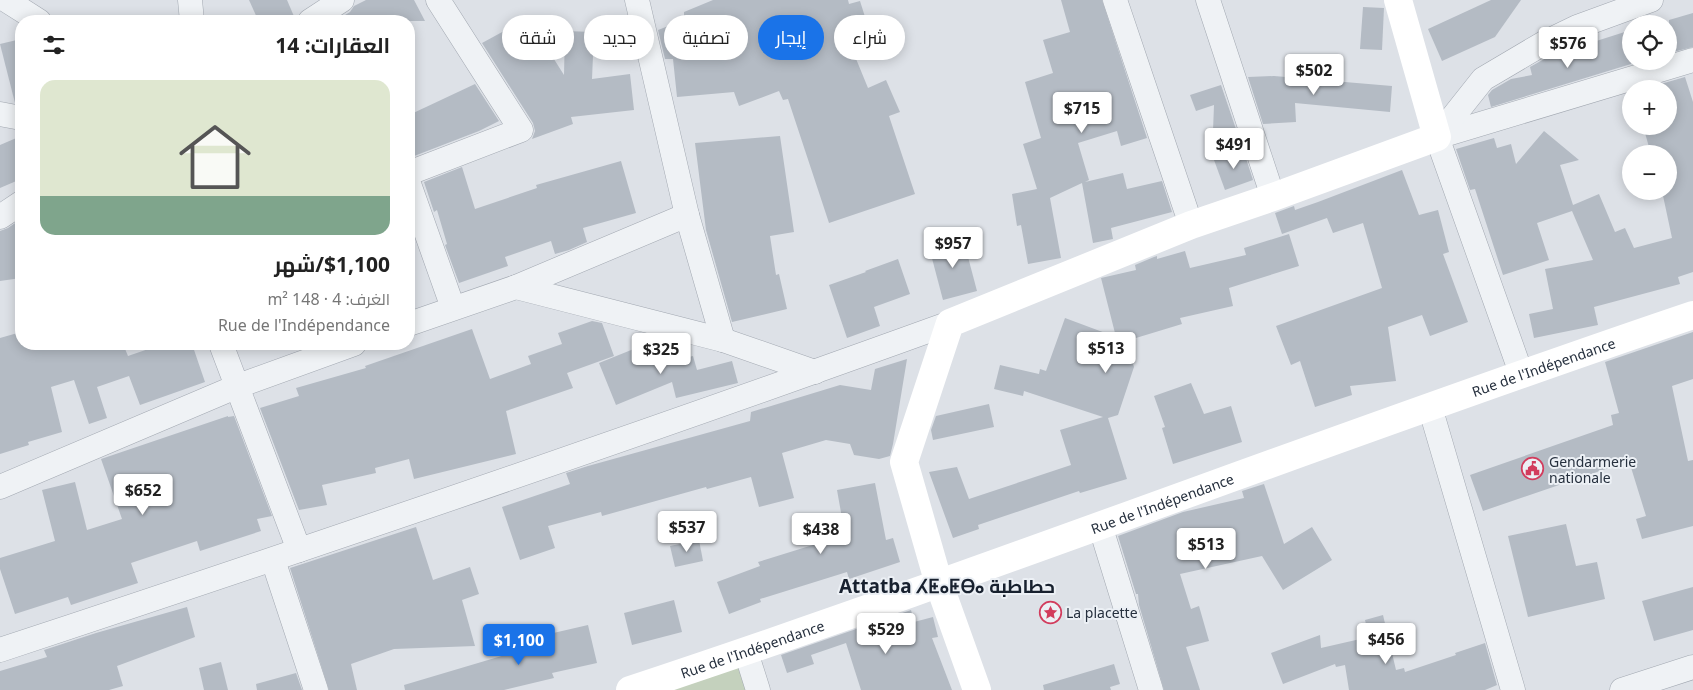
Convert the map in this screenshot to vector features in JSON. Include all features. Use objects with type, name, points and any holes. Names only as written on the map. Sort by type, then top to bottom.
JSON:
[{"type":"main road","points":[[977,690],[939,584],[904,462],[950,323],[1191,225],[1437,137],[1398,0]]},
{"type":"main road","name":"Rue de l'Indépendance","points":[[630,690],[746,652],[939,584],[1522,373],[1693,315]]},
{"type":"street","points":[[6,0],[30,15]]},
{"type":"street","points":[[190,0],[191,15]]},
{"type":"street","points":[[319,15],[342,0]]},
{"type":"street","points":[[415,171],[521,130],[438,0]]},
{"type":"street","points":[[637,0],[687,215],[723,340]]},
{"type":"street","points":[[1115,0],[1191,225]]},
{"type":"street","points":[[1208,0],[1273,197]]},
{"type":"street","points":[[1437,137],[1483,79],[1544,43],[1640,2]]},
{"type":"street","points":[[1437,137],[1693,60]]},
{"type":"street","points":[[0,114],[15,117]]},
{"type":"street","points":[[1437,137],[1522,373]]},
{"type":"street","points":[[415,201],[453,308]]},
{"type":"street","points":[[0,218],[15,207]]},
{"type":"street","points":[[415,322],[516,287],[687,215]]},
{"type":"street","points":[[516,287],[723,340],[815,372]]},
{"type":"street","points":[[0,650],[273,560],[815,372],[950,323]]},
{"type":"street","points":[[223,350],[299,550]]},
{"type":"street","points":[[0,487],[238,386],[337,350]]},
{"type":"street","points":[[1430,407],[1513,690]]},
{"type":"street","points":[[1100,525],[1151,690]]},
{"type":"street","points":[[273,560],[316,690]]},
{"type":"street","points":[[746,652],[758,690]]},
{"type":"street","points":[[1622,690],[1693,667]]},
{"type":"green space","points":[[741,664],[749,690],[659,690]]},
{"type":"building","points":[[249,0],[287,0],[293,15],[256,15]]},
{"type":"building","points":[[366,0],[414,0],[425,21],[415,21],[415,15],[345,15],[354,6]]},
{"type":"building","points":[[713,0],[848,0],[849,4],[860,1],[864,15],[834,15],[834,60],[857,60],[868,88],[886,80],[900,112],[889,116],[915,194],[829,223],[788,99],[783,100],[779,91],[739,106],[734,92],[677,97],[673,60],[748,60],[748,15],[684,15],[684,12]]},
{"type":"building","points":[[1061,0],[1102,0],[1147,138],[1121,146],[1117,131],[1078,143],[1089,180],[1085,182],[1123,173],[1127,189],[1162,181],[1172,212],[1111,228],[1113,239],[1093,243],[1082,183],[1050,198],[1061,258],[1028,264],[1021,225],[1017,226],[1012,194],[1037,189],[1023,144],[1041,138],[1025,82],[1053,73],[1043,40],[1070,32]]},
{"type":"building","points":[[1491,0],[1521,0],[1495,37],[1442,61],[1428,29]]},
{"type":"building","points":[[1363,7],[1384,8],[1382,50],[1360,49]]},
{"type":"building","points":[[1693,13],[1693,47],[1677,51],[1677,18]]},
{"type":"building","points":[[664,28],[664,55],[658,30]]},
{"type":"building","points":[[574,31],[584,32],[584,60],[593,60],[592,79],[630,74],[634,110],[571,117],[573,124],[532,139],[535,131],[533,123],[482,43],[502,32],[502,60],[555,60],[564,75],[564,60],[574,60]]},
{"type":"building","points":[[1622,33],[1622,67],[1491,107],[1488,95],[1492,90],[1511,79],[1532,75],[1530,67],[1546,58],[1591,47],[1590,43]]},
{"type":"building","points":[[15,40],[15,103],[0,44]]},
{"type":"building","points":[[1274,76],[1392,86],[1390,112],[1295,103],[1296,122],[1263,124],[1248,77]]},
{"type":"building","points":[[1685,77],[1693,102],[1693,272],[1678,277],[1680,284],[1594,307],[1598,325],[1534,338],[1529,314],[1553,309],[1545,269],[1593,260],[1572,211],[1537,223],[1549,260],[1503,275],[1475,189],[1470,190],[1456,149],[1494,138],[1497,148],[1511,144],[1516,164],[1544,131],[1579,160],[1560,165],[1573,205],[1599,194],[1615,232],[1625,228],[1634,248],[1672,238],[1664,200],[1677,200],[1677,145],[1648,145],[1646,135],[1677,135],[1677,80],[1675,80]]},
{"type":"building","points":[[475,84],[499,121],[479,131],[415,156],[415,112]]},
{"type":"building","points":[[1221,85],[1237,132],[1213,131],[1214,105],[1196,111],[1190,95]]},
{"type":"building","points":[[780,136],[794,232],[770,236],[776,275],[779,274],[787,309],[732,322],[706,230],[695,143]]},
{"type":"building","points":[[15,139],[15,182],[0,188],[0,145]]},
{"type":"building","points":[[1243,149],[1253,180],[1225,190],[1214,160]]},
{"type":"building","points":[[621,161],[636,213],[583,228],[587,242],[569,250],[555,254],[551,241],[505,257],[508,266],[459,283],[445,245],[447,244],[437,210],[434,212],[424,182],[462,167],[475,209],[537,188],[536,185]]},
{"type":"building","points":[[1402,170],[1419,215],[1438,210],[1449,252],[1443,254],[1468,322],[1430,336],[1422,315],[1388,327],[1396,381],[1350,386],[1352,395],[1315,407],[1300,361],[1291,365],[1276,326],[1382,288],[1363,223],[1333,233],[1327,218],[1282,234],[1275,213],[1294,206],[1295,210]]},
{"type":"building","points":[[15,223],[15,279],[0,281],[0,231]]},
{"type":"building","points":[[1289,234],[1299,266],[1229,288],[1233,306],[1180,318],[1182,324],[1126,341],[1134,367],[1118,415],[1108,418],[1127,479],[1080,493],[1079,491],[978,525],[979,529],[953,538],[929,472],[957,467],[969,499],[1071,465],[1060,430],[1103,417],[1024,391],[1023,396],[994,389],[1000,365],[1039,374],[1040,369],[1046,371],[1065,318],[1116,337],[1101,278],[1136,270],[1135,265],[1157,256],[1157,259],[1185,251],[1190,268],[1246,255],[1244,248]]},
{"type":"building","points":[[963,238],[977,291],[943,300],[929,247]]},
{"type":"building","points":[[898,259],[910,294],[874,307],[880,326],[847,338],[829,285]]},
{"type":"building","points":[[592,321],[602,323],[614,356],[567,373],[573,388],[506,411],[516,454],[414,479],[409,459],[375,468],[376,473],[322,485],[327,505],[299,510],[260,408],[299,396],[296,388],[366,368],[365,366],[472,329],[490,379],[531,364],[528,356],[562,344],[558,333]]},
{"type":"building","points":[[1693,332],[1693,379],[1672,386],[1688,461],[1693,460],[1693,526],[1642,539],[1636,519],[1646,516],[1629,461],[1483,511],[1470,475],[1613,425],[1611,415],[1619,413],[1605,362]]},
{"type":"building","points":[[15,334],[15,350],[126,350],[128,356],[146,350],[194,350],[205,382],[140,405],[129,376],[97,387],[107,418],[89,424],[74,380],[51,387],[62,432],[28,442],[29,445],[0,454],[0,338]]},
{"type":"building","points":[[651,342],[660,364],[693,356],[697,370],[732,361],[738,383],[676,398],[672,382],[616,405],[599,363]]},
{"type":"building","points":[[907,359],[890,456],[879,459],[854,455],[850,444],[826,440],[782,453],[794,498],[759,507],[751,477],[707,489],[706,487],[602,516],[601,512],[548,526],[555,548],[520,560],[502,507],[570,484],[566,473],[750,421],[751,412],[840,385],[871,390],[875,369]]},
{"type":"building","points":[[1191,383],[1204,414],[1231,406],[1242,442],[1173,464],[1162,428],[1165,427],[1154,396]]},
{"type":"building","points":[[989,404],[994,427],[933,440],[931,430],[936,416]]},
{"type":"building","points":[[228,416],[234,416],[272,516],[257,519],[261,531],[200,551],[197,541],[131,563],[138,583],[71,605],[68,597],[15,614],[0,569],[0,558],[55,541],[42,490],[75,482],[87,530],[122,519],[101,459]]},
{"type":"building","points":[[875,483],[886,540],[893,538],[900,562],[849,579],[847,572],[760,599],[761,602],[729,614],[717,582],[760,566],[758,562],[845,535],[837,490]]},
{"type":"building","points":[[1264,484],[1284,544],[1312,527],[1332,560],[1283,590],[1262,556],[1180,574],[1191,609],[1199,606],[1209,641],[1186,647],[1200,690],[1164,690],[1139,605],[1138,594],[1136,594],[1118,536],[1183,512],[1244,498],[1242,491]]},
{"type":"building","points":[[1566,524],[1576,566],[1597,562],[1605,599],[1528,617],[1508,536]]},
{"type":"building","points":[[416,527],[433,580],[470,567],[479,594],[462,600],[475,646],[394,649],[351,664],[357,690],[329,690],[290,568]]},
{"type":"building","points":[[699,540],[703,561],[675,567],[670,546]]},
{"type":"building","points":[[1693,587],[1693,630],[1654,641],[1642,601]]},
{"type":"building","points":[[674,600],[682,632],[632,645],[624,613]]},
{"type":"building","points":[[187,607],[195,637],[117,666],[123,686],[109,690],[0,690],[0,671],[47,657],[44,650]]},
{"type":"building","points":[[911,610],[914,622],[933,617],[938,637],[932,638],[952,690],[861,690],[846,643],[811,655],[814,664],[787,673],[781,655]]},
{"type":"building","points":[[1383,615],[1396,670],[1404,668],[1405,672],[1485,643],[1497,685],[1485,690],[1349,690],[1345,665],[1336,667],[1335,664],[1283,684],[1271,653],[1320,635],[1321,648],[1369,637],[1365,620]]},
{"type":"building","points":[[588,625],[597,663],[552,673],[554,678],[504,690],[405,690],[404,685],[515,652],[551,644],[549,634]]},
{"type":"building","points":[[221,662],[228,690],[204,690],[199,668]]},
{"type":"building","points":[[1114,664],[1120,684],[1110,687],[1111,690],[1044,690],[1043,685]]},
{"type":"building","points":[[296,673],[302,690],[257,690],[256,684]]},
{"type":"place","name":"Gendarmerie nationale","points":[[1533,469]]},
{"type":"place","name":"La placette","points":[[1050,612]]},
{"type":"district","name":"Attatba ⵃⵟⴰⵟⴱⴰ حطاطبة","points":[[947,586]]}]
